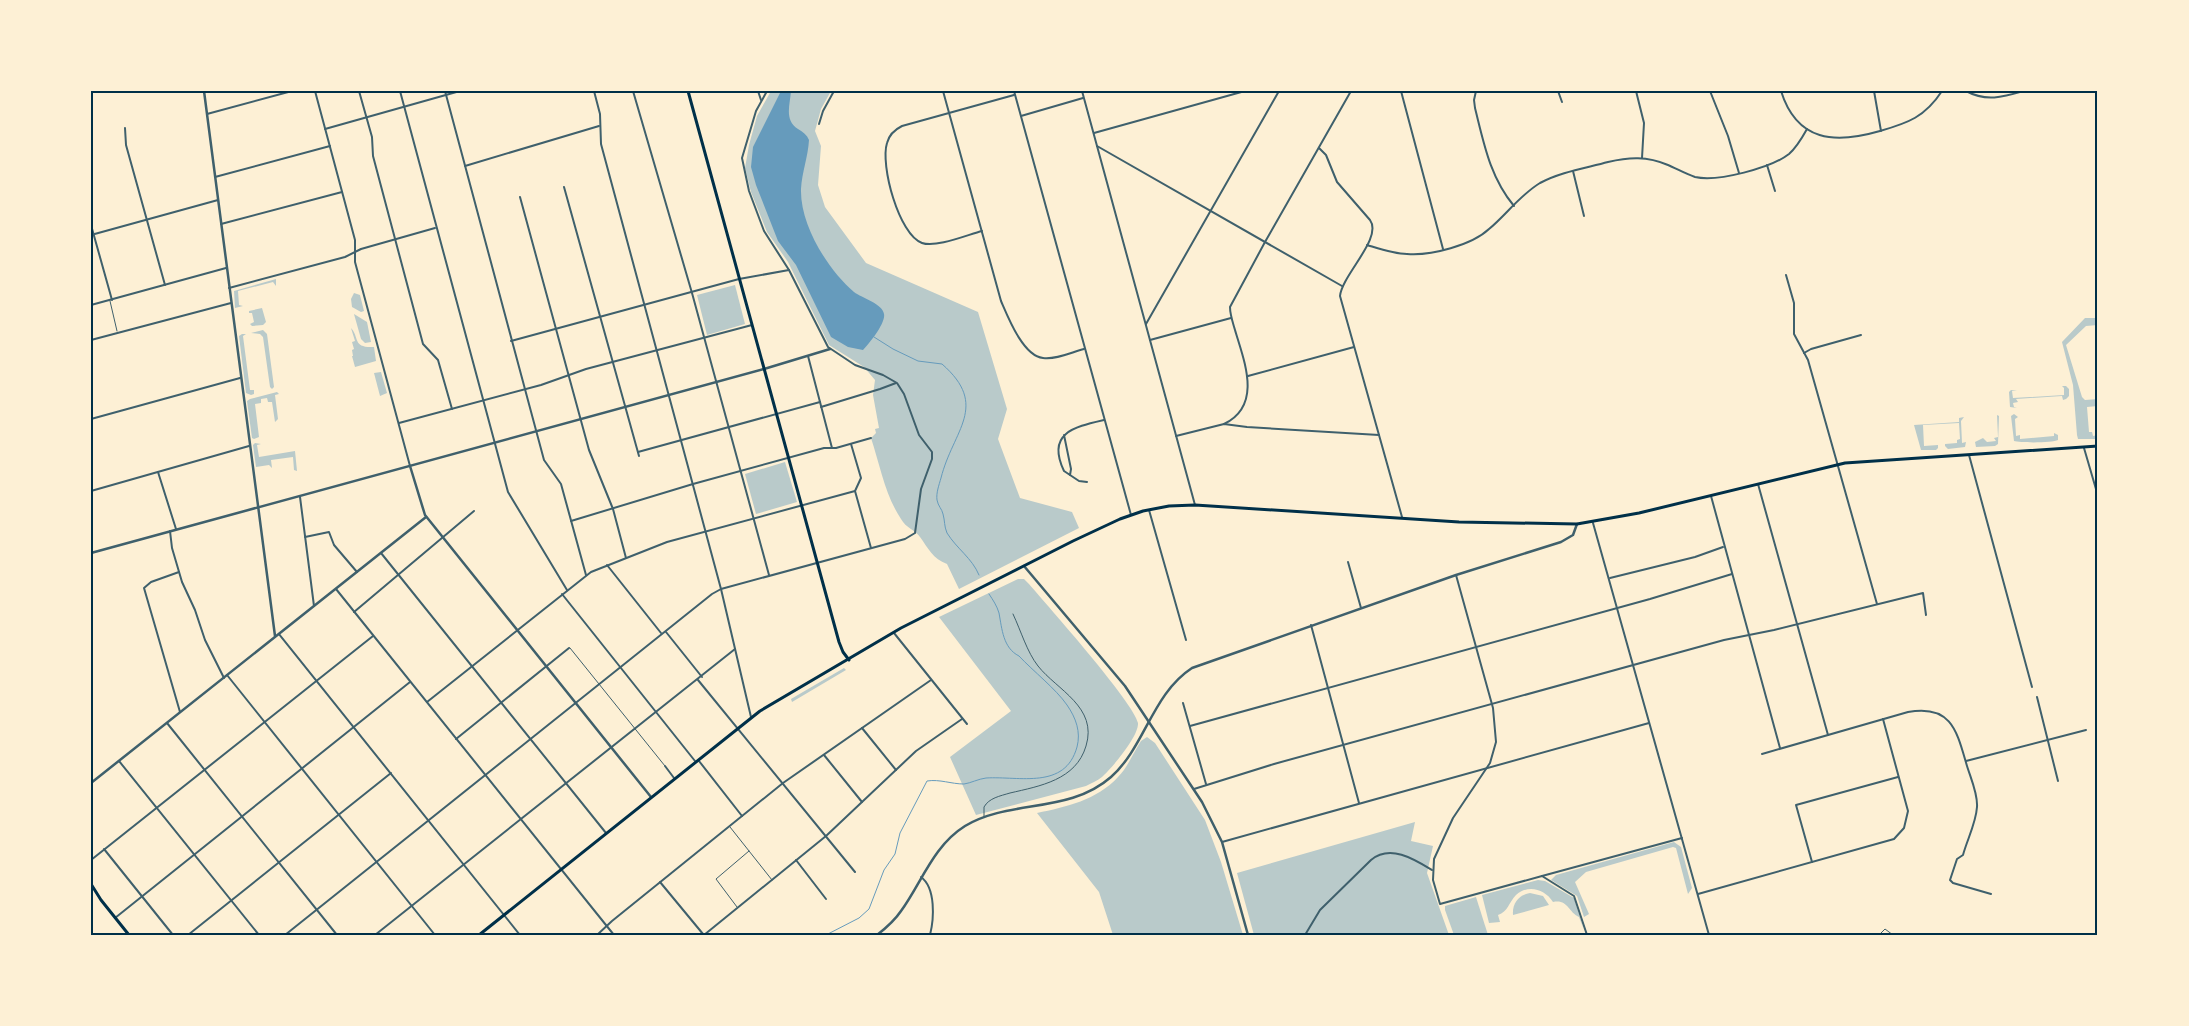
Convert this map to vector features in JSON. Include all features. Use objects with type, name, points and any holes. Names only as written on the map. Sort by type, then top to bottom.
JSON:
[{"type":"main road","points":[[688,91],[839,642],[849,660]]},
{"type":"main road","points":[[479,935],[751,717],[894,633],[1073,541],[1131,515],[1174,505],[1195,505],[1480,523],[1593,523],[1838,465],[1879,460],[2098,446]]},
{"type":"main road","points":[[91,884],[129,935]]},
{"type":"street","points":[[91,92],[95,91]]},
{"type":"street","points":[[204,91],[275,636]]},
{"type":"street","points":[[207,114],[292,91]]},
{"type":"street","points":[[315,91],[355,240],[355,262],[420,503],[426,517],[651,797]]},
{"type":"street","points":[[359,91],[373,143],[372,156],[423,344],[438,360],[452,409]]},
{"type":"street","points":[[400,91],[508,492],[567,590]]},
{"type":"street","points":[[445,91],[536,431],[547,466],[560,481],[586,575]]},
{"type":"street","points":[[325,129],[460,91]]},
{"type":"street","points":[[594,91],[600,114],[601,144],[706,531],[751,717]]},
{"type":"street","points":[[633,91],[692,293],[769,575]]},
{"type":"street","points":[[758,91],[761,100]]},
{"type":"street","points":[[285,935],[712,594],[721,589],[769,575],[905,539],[915,533],[921,489],[933,455],[931,449],[919,435],[904,394],[896,382],[855,364],[830,350],[789,270],[764,231],[750,196],[743,166],[743,150],[761,100],[767,91]]},
{"type":"street","points":[[819,124],[825,106],[834,91]]},
{"type":"street","points":[[943,91],[1006,314],[1027,349],[1034,356],[1046,358],[1084,349]]},
{"type":"street","points":[[1014,91],[1131,515]]},
{"type":"street","points":[[1082,91],[1195,505]]},
{"type":"street","points":[[1094,133],[1245,91]]},
{"type":"street","points":[[1146,324],[1279,91]]},
{"type":"street","points":[[1224,424],[1238,413],[1244,405],[1248,392],[1248,376],[1231,318],[1230,308],[1265,242],[1352,91]]},
{"type":"street","points":[[1401,91],[1443,249]]},
{"type":"street","points":[[1476,91],[1474,105],[1494,175],[1499,188],[1514,206]]},
{"type":"street","points":[[1558,91],[1562,102]]},
{"type":"street","points":[[1636,91],[1644,123],[1642,158]]},
{"type":"street","points":[[1710,91],[1728,136],[1739,173]]},
{"type":"street","points":[[1781,91],[1790,112],[1807,129],[1827,137],[1844,139],[1881,130],[1919,117],[1930,108],[1942,91]]},
{"type":"street","points":[[1874,91],[1881,130]]},
{"type":"street","points":[[1966,91],[1980,97],[1993,99],[2024,91]]},
{"type":"street","points":[[982,231],[940,243],[927,244],[921,243],[909,234],[893,196],[886,153],[889,137],[902,126],[1015,95]]},
{"type":"street","points":[[1021,116],[1084,98]]},
{"type":"street","points":[[465,166],[600,126]]},
{"type":"street","points":[[125,128],[126,145],[165,285]]},
{"type":"street","points":[[1367,245],[1410,254],[1443,249],[1479,237],[1541,182],[1623,159],[1642,158],[1658,161],[1690,175],[1704,178],[1718,178],[1739,173],[1767,165],[1790,153],[1807,129]]},
{"type":"street","points":[[215,177],[330,146]]},
{"type":"street","points":[[1097,146],[1342,286]]},
{"type":"street","points":[[1319,148],[1326,155],[1337,182],[1372,222],[1374,231],[1342,286],[1340,293],[1403,518]]},
{"type":"street","points":[[1767,165],[1775,191]]},
{"type":"street","points":[[1573,172],[1584,216]]},
{"type":"street","points":[[564,187],[639,456]]},
{"type":"street","points":[[221,224],[342,192]]},
{"type":"street","points":[[520,197],[580,419],[593,462],[613,509],[626,558]]},
{"type":"street","points":[[92,234],[218,200]]},
{"type":"street","points":[[91,226],[111,300]]},
{"type":"street","points":[[229,288],[345,257],[436,228]]},
{"type":"street","points":[[91,305],[226,268]]},
{"type":"street","points":[[511,341],[739,279],[789,270]]},
{"type":"street","points":[[1786,275],[1794,302],[1794,334],[1808,360],[1877,604]]},
{"type":"street","points":[[91,340],[231,303]]},
{"type":"street","points":[[1150,340],[1231,318]]},
{"type":"street","points":[[399,423],[525,389],[613,362],[752,325]]},
{"type":"street","points":[[1804,353],[1811,349],[1860,335]]},
{"type":"street","points":[[1248,376],[1354,347]]},
{"type":"street","points":[[91,553],[830,350]]},
{"type":"street","points":[[808,356],[832,448]]},
{"type":"street","points":[[91,418],[240,378]]},
{"type":"street","points":[[821,406],[880,390],[896,382]]},
{"type":"street","points":[[638,452],[820,402]]},
{"type":"street","points":[[1087,482],[1079,481],[1064,472],[1058,446],[1064,435],[1071,429],[1104,420]]},
{"type":"street","points":[[1176,436],[1224,424],[1379,435]]},
{"type":"street","points":[[1064,435],[1072,469],[1070,475]]},
{"type":"street","points":[[571,521],[693,484],[824,448],[851,444],[871,438]]},
{"type":"street","points":[[851,444],[861,478],[855,491],[870,548]]},
{"type":"street","points":[[91,490],[249,446]]},
{"type":"street","points":[[2084,447],[2098,496]]},
{"type":"street","points":[[1969,455],[2032,686]]},
{"type":"street","points":[[158,472],[176,529]]},
{"type":"street","points":[[1758,484],[1828,735]]},
{"type":"street","points":[[427,702],[586,575],[668,542],[855,491]]},
{"type":"street","points":[[299,496],[314,606]]},
{"type":"street","points":[[1711,496],[1780,748]]},
{"type":"street","points":[[1149,510],[1186,640]]},
{"type":"street","points":[[354,612],[474,511]]},
{"type":"street","points":[[91,783],[426,517]]},
{"type":"street","points":[[1593,523],[1709,935]]},
{"type":"street","points":[[877,935],[899,914],[937,853],[953,835],[984,817],[1001,811],[1056,803],[1094,789],[1119,768],[1170,688],[1192,668],[1456,575],[1562,542],[1573,535],[1577,524]]},
{"type":"street","points":[[170,531],[179,572],[205,640],[224,678]]},
{"type":"street","points":[[305,537],[329,532],[334,545],[357,572]]},
{"type":"street","points":[[1610,578],[1695,557],[1724,547]]},
{"type":"street","points":[[381,553],[606,833]]},
{"type":"street","points":[[1348,562],[1361,608]]},
{"type":"street","points":[[608,565],[662,633]]},
{"type":"street","points":[[1024,566],[1114,672],[1194,789],[1222,842],[1248,935]]},
{"type":"street","points":[[179,572],[151,582],[144,588],[180,712]]},
{"type":"street","points":[[1190,726],[1732,574]]},
{"type":"street","points":[[1456,575],[1492,705],[1496,735],[1494,751],[1487,768],[1445,832],[1434,859],[1432,870],[1440,904],[1682,838]]},
{"type":"street","points":[[336,589],[614,935]]},
{"type":"street","points":[[1194,789],[1344,745],[1633,665],[1923,593],[1926,615]]},
{"type":"street","points":[[562,594],[656,713],[742,816]]},
{"type":"street","points":[[1311,625],[1360,803]]},
{"type":"street","points":[[665,631],[702,677]]},
{"type":"street","points":[[894,633],[967,724]]},
{"type":"street","points":[[279,634],[520,935]]},
{"type":"street","points":[[91,860],[373,636]]},
{"type":"street","points":[[456,739],[569,648]]},
{"type":"street","points":[[375,935],[735,649]]},
{"type":"street","points":[[227,675],[435,935]]},
{"type":"street","points":[[698,680],[855,872]]},
{"type":"street","points":[[597,935],[783,783],[931,680]]},
{"type":"street","points":[[115,918],[410,682]]},
{"type":"street","points":[[2037,698],[2058,781]]},
{"type":"street","points":[[1183,703],[1206,784]]},
{"type":"street","points":[[1762,754],[1922,710],[1942,715],[1956,730],[1976,798],[1976,811],[1963,855],[1957,860],[1950,880],[1954,883],[1991,894]]},
{"type":"street","points":[[660,882],[703,935],[826,836],[916,751],[962,719]]},
{"type":"street","points":[[1698,894],[1891,841],[1904,828],[1908,812],[1884,719]]},
{"type":"street","points":[[167,723],[337,935]]},
{"type":"street","points":[[1222,842],[1649,723]]},
{"type":"street","points":[[862,728],[896,770]]},
{"type":"street","points":[[1966,761],[2086,730]]},
{"type":"street","points":[[824,755],[862,802]]},
{"type":"street","points":[[119,761],[259,935]]},
{"type":"street","points":[[665,766],[674,778]]},
{"type":"street","points":[[188,935],[391,773]]},
{"type":"street","points":[[1812,862],[1796,805],[1899,777]]},
{"type":"street","points":[[104,849],[173,935]]},
{"type":"street","points":[[1305,935],[1320,910],[1371,860],[1380,854],[1388,852],[1398,854],[1432,870]]},
{"type":"street","points":[[796,860],[826,899]]},
{"type":"street","points":[[1542,876],[1574,896],[1587,935]]},
{"type":"street","points":[[921,877],[926,882],[931,896],[933,916],[930,935]]},
{"type":"lane","points":[[111,300],[117,333]]},
{"type":"lane","points":[[984,817],[984,807],[992,800],[1052,781],[1070,772],[1086,748],[1087,742],[1087,728],[1082,710],[1037,665],[1013,614]]},
{"type":"lane","points":[[569,648],[665,766]]},
{"type":"lane","points":[[729,826],[772,880]]},
{"type":"lane","points":[[738,908],[716,879],[749,851]]},
{"type":"lane","points":[[1879,935],[1885,929],[1893,935]]},
{"type":"shaded area","points":[[771,91],[831,91],[821,109],[815,131],[821,146],[818,185],[825,207],[866,263],[978,312],[1007,409],[998,439],[1020,498],[1072,512],[1079,528],[959,589],[947,564],[934,556],[918,535],[903,522],[895,510],[887,490],[871,438],[876,433],[875,429],[879,428],[873,395],[875,380],[864,367],[829,345],[788,262],[767,232],[751,192],[745,168],[749,145],[757,116]]},
{"type":"shaded area","points":[[276,279],[276,286],[273,282],[238,291],[239,305],[243,306],[235,308],[234,291]]},
{"type":"shaded area","points":[[735,285],[745,324],[707,335],[697,295]]},
{"type":"shaded area","points":[[354,293],[360,295],[364,311],[361,312],[352,307],[351,299]]},
{"type":"shaded area","points":[[262,308],[266,322],[263,325],[252,326],[250,324],[254,322],[252,313],[249,313],[249,311]]},
{"type":"shaded area","points":[[354,314],[367,322],[371,342],[365,343],[361,339]]},
{"type":"shaded area","points":[[2085,318],[2098,318],[2098,325],[2086,326],[2066,345],[2082,397],[2085,400],[2098,399],[2098,406],[2087,407],[2089,432],[2092,432],[2093,436],[2098,435],[2098,439],[2078,439],[2073,385],[2062,342]]},
{"type":"shaded area","points":[[351,328],[359,344],[374,347],[376,361],[355,367],[352,356],[352,350],[354,349],[352,342],[355,341]]},
{"type":"shaded area","points":[[263,330],[267,334],[274,387],[272,389],[270,387],[263,337],[260,334],[251,333]]},
{"type":"shaded area","points":[[246,334],[243,336],[250,390],[254,390],[254,394],[251,395],[246,393],[239,336]]},
{"type":"shaded area","points":[[381,372],[387,393],[380,396],[374,373]]},
{"type":"shaded area","points":[[2062,386],[2066,386],[2069,389],[2069,396],[2066,399],[2063,400],[2062,396],[2016,399],[2018,402],[2013,403],[2014,407],[2017,408],[2010,407],[2009,392],[2011,390],[2017,391],[2012,391],[2013,398],[2064,395],[2064,388]]},
{"type":"shaded area","points":[[277,392],[279,394],[275,395],[278,419],[275,422],[272,402],[268,402],[267,398],[261,399],[261,403],[255,404],[259,437],[252,438],[247,401]]},
{"type":"shaded area","points":[[2014,414],[2018,417],[2015,419],[2016,436],[2020,435],[2020,439],[2054,436],[2054,433],[2058,435],[2058,440],[2050,442],[2014,441],[2011,416]]},
{"type":"shaded area","points":[[1997,415],[1999,416],[1998,444],[1995,446],[1976,447],[1975,442],[1983,438],[1987,442],[1996,441],[1994,438],[1998,437]]},
{"type":"shaded area","points":[[1964,417],[1961,421],[1962,443],[1966,442],[1965,447],[1948,449],[1945,446],[1945,444],[1957,443],[1957,440],[1960,439],[1959,423],[1923,425],[1924,446],[1938,445],[1938,448],[1936,450],[1921,450],[1914,425],[1959,422],[1959,418]]},
{"type":"shaded area","points":[[255,443],[261,444],[257,445],[259,457],[295,451],[297,471],[294,470],[293,457],[271,460],[272,468],[269,465],[256,467],[253,445]]},
{"type":"shaded area","points":[[785,462],[797,502],[756,514],[745,474]]},
{"type":"shaded area","points":[[1018,579],[1024,579],[1029,584],[1107,676],[1133,712],[1138,723],[1137,729],[1130,743],[1118,759],[1096,781],[1086,786],[976,815],[950,757],[1011,711],[939,617]]},
{"type":"shaded area","points":[[844,668],[846,670],[792,702],[791,699]]},
{"type":"shaded area","points":[[1147,737],[1155,743],[1205,820],[1221,862],[1243,935],[1113,935],[1099,892],[1037,813],[1070,805],[1091,797],[1110,785],[1122,773],[1141,741]]},
{"type":"shaded area","points":[[1415,822],[1411,841],[1433,846],[1427,873],[1449,935],[1254,935],[1237,873]]},
{"type":"shaded area","points":[[1674,842],[1681,847],[1692,888],[1688,894],[1676,848],[1673,847],[1586,872],[1575,882],[1589,914],[1584,917],[1577,896],[1551,880],[1556,875]]},
{"type":"shaded area","points":[[1538,880],[1545,881],[1574,898],[1584,930],[1579,917],[1565,904],[1553,902],[1541,891],[1531,889],[1516,895],[1506,909],[1498,915],[1500,922],[1489,923],[1482,895]]},
{"type":"shaded area","points":[[1530,893],[1543,896],[1549,905],[1513,915],[1517,900]]},
{"type":"shaded area","points":[[1476,897],[1488,935],[1454,935],[1445,906]]},
{"type":"water","points":[[781,91],[791,91],[789,117],[809,140],[801,189],[802,203],[810,232],[817,246],[844,283],[854,292],[883,310],[884,318],[880,328],[863,350],[848,347],[831,337],[796,265],[778,241],[756,185],[751,167],[753,147]]},
{"type":"waterway","points":[[874,337],[918,361],[942,364],[956,379],[964,393],[966,406],[964,419],[946,461],[937,500],[947,533],[979,575]]},
{"type":"waterway","points":[[826,935],[859,918],[869,909],[884,870],[895,854],[900,833],[927,781],[964,784],[986,778],[1040,778],[1062,770],[1071,761],[1078,741],[1077,725],[1073,715],[1057,693],[1014,653],[1006,643],[998,610],[989,594]]}]
